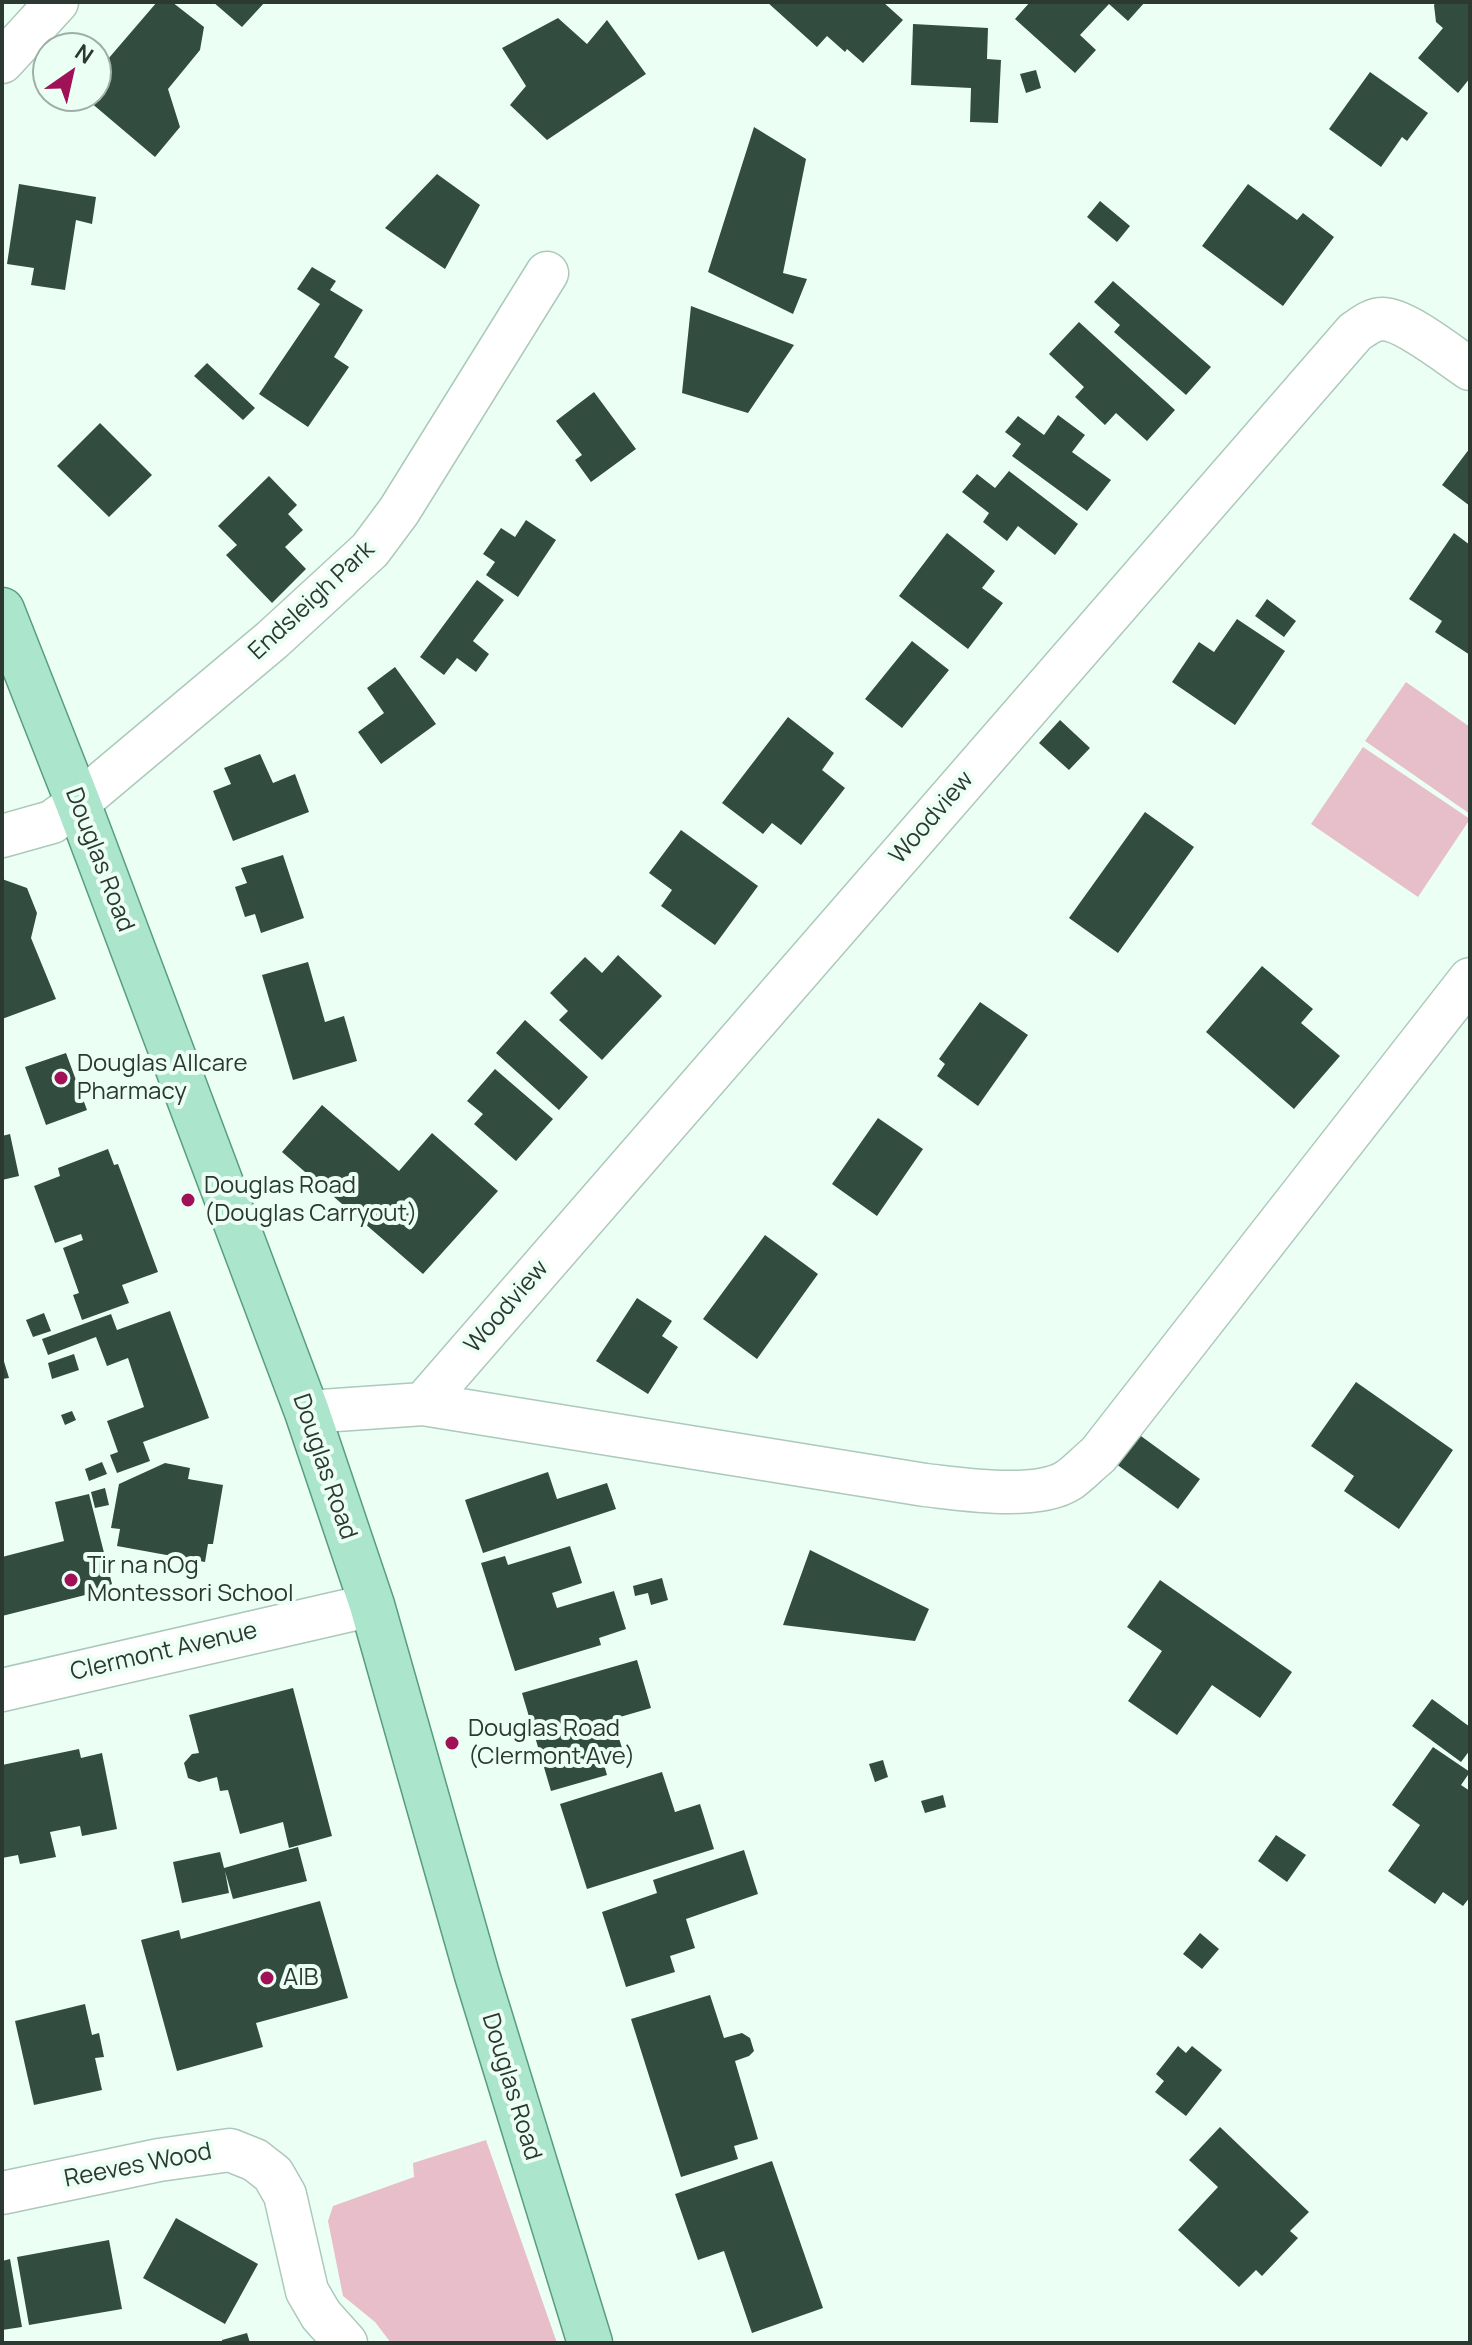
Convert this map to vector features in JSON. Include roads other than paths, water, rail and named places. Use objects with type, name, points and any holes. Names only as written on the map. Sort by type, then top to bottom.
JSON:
[{"type":"main road","name":"Douglas Road","points":[[2,610],[78,803],[307,1412],[372,1605],[477,1975],[590,2343]]},
{"type":"street","points":[[2,62],[57,2]]},
{"type":"street","name":"Endsleigh Park","points":[[2,836],[52,822],[78,803],[272,640],[370,550],[399,511],[547,273]]},
{"type":"street","name":"Woodview","points":[[423,1404],[1355,332],[1372,321],[1384,319],[1399,323],[1470,369]]},
{"type":"street","points":[[307,1412],[423,1404],[939,1487],[981,1492],[1031,1491],[1067,1482],[1098,1455],[1470,979]]},
{"type":"street","name":"Clermont Avenue","points":[[2,1690],[372,1605]]},
{"type":"street","name":"Reeves Wood","points":[[2,2193],[159,2160],[230,2150],[255,2160],[273,2174],[285,2195],[307,2291],[321,2315],[346,2343]]},
{"type":"place","name":"Douglas Allcare Pharmacy","points":[[61,1078]]},
{"type":"place","name":"Douglas Road (Douglas Carryout)","points":[[188,1200]]},
{"type":"place","name":"Tir na nOg Montessori School","points":[[71,1580]]},
{"type":"place","name":"Douglas Road (Clermont Ave)","points":[[452,1743]]},
{"type":"place","name":"AIB","points":[[267,1978]]}]
